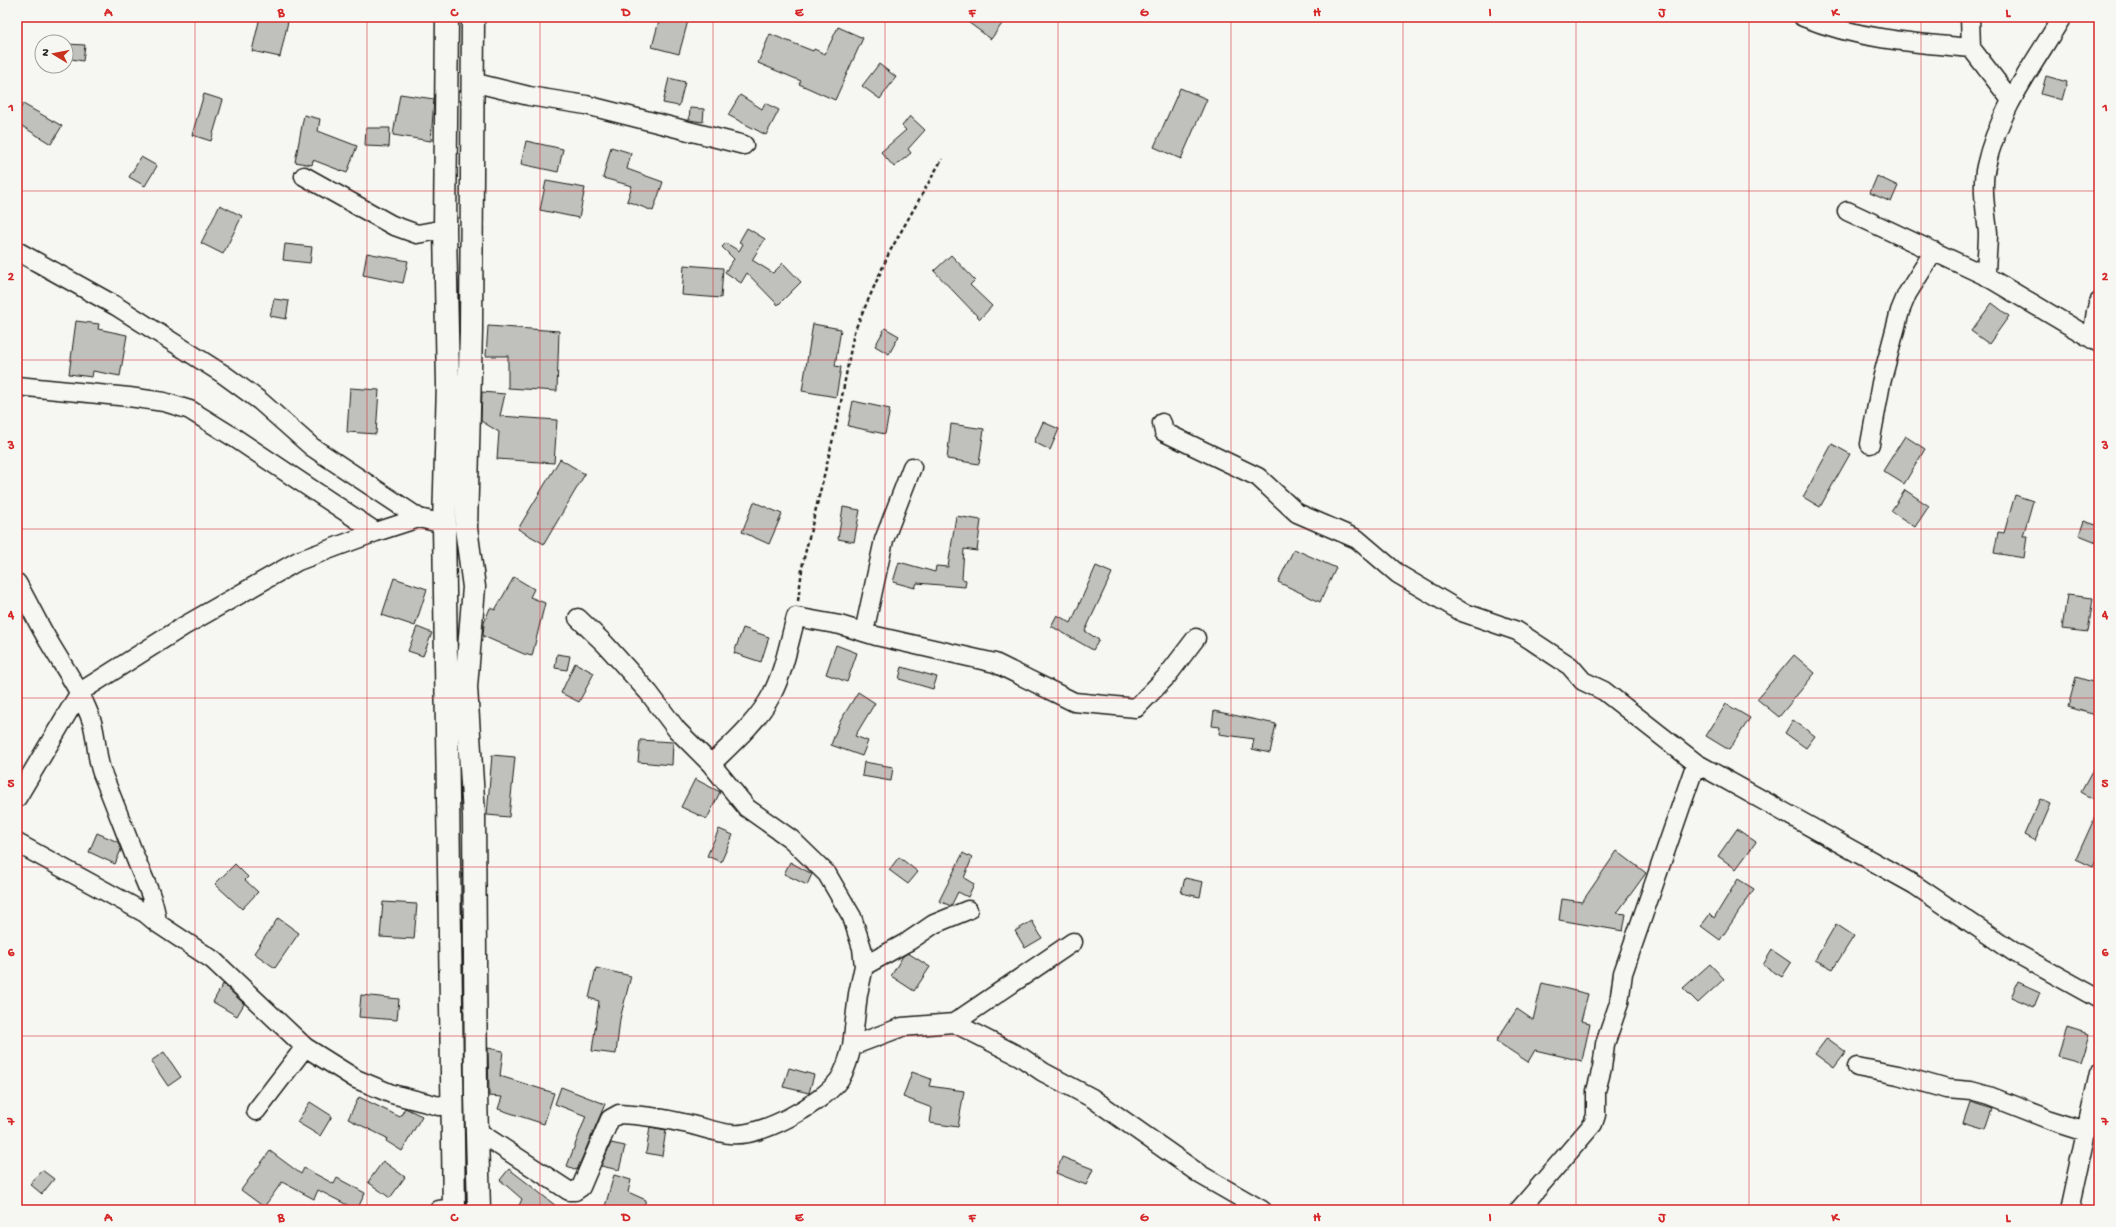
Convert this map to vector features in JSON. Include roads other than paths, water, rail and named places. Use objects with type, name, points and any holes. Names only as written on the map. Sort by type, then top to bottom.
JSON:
[{"type":"main road","points":[[447,17],[445,229],[448,384],[444,524],[454,1102],[449,1209]]},
{"type":"main road","points":[[473,17],[471,331],[466,528],[474,587],[466,687],[474,816],[479,1210]]},
{"type":"street","points":[[1802,17],[1827,27],[1890,41],[1971,48]]},
{"type":"street","points":[[1970,17],[1971,48],[2011,100]]},
{"type":"street","points":[[1986,276],[1988,235],[1985,200],[1985,167],[1996,133],[2011,100],[2062,17]]},
{"type":"street","points":[[472,82],[529,96],[586,106],[744,145]]},
{"type":"street","points":[[304,176],[392,225],[417,234],[445,229]]},
{"type":"street","points":[[1847,211],[1986,276],[2096,341]]},
{"type":"street","points":[[17,251],[116,306],[223,374],[260,401],[312,447],[419,518],[444,524]]},
{"type":"street","points":[[1870,444],[1882,383],[1900,311],[1907,294],[1934,251]]},
{"type":"street","points":[[2096,341],[2096,311],[2099,302]]},
{"type":"street","points":[[17,386],[129,397],[164,402],[190,410],[235,438],[376,532]]},
{"type":"street","points":[[1162,423],[1164,432],[1258,478],[1297,513],[1357,539],[1398,574],[1462,612],[1517,631],[1570,666],[1583,681],[1604,691],[1696,763],[1916,885],[2014,952],[2099,999]]},
{"type":"street","points":[[864,632],[884,540],[912,467]]},
{"type":"street","points":[[17,798],[80,692],[184,626],[298,561],[376,532],[419,518]]},
{"type":"street","points":[[17,583],[51,646],[80,692],[92,722],[96,738],[97,759],[137,863],[146,879],[156,910],[156,923]]},
{"type":"street","points":[[711,764],[755,719],[772,694],[796,617],[840,625],[995,663],[1074,702],[1136,708],[1167,676],[1196,638]]},
{"type":"street","points":[[477,1130],[569,1191],[575,1191],[581,1187],[610,1119],[619,1114],[682,1122],[731,1134],[749,1134],[803,1109],[821,1098],[839,1080],[848,1064],[852,1046],[858,994],[864,966],[862,948],[852,917],[827,874],[791,839],[747,808],[711,764],[677,730],[649,693],[605,644],[578,618]]},
{"type":"street","points":[[1519,1210],[1593,1124],[1596,1115],[1596,1091],[1605,1044],[1619,1003],[1623,973],[1696,763]]},
{"type":"street","points":[[17,843],[145,913],[156,923],[213,960],[305,1047],[356,1079],[392,1094],[439,1106],[454,1102]]},
{"type":"street","points":[[864,966],[909,942],[934,924],[968,910]]},
{"type":"street","points":[[852,1046],[902,1027],[954,1023],[1073,942]]},
{"type":"street","points":[[954,1023],[1021,1057],[1043,1072],[1092,1098],[1201,1175],[1262,1210]]},
{"type":"street","points":[[256,1111],[305,1047]]},
{"type":"street","points":[[1857,1067],[1898,1075],[1947,1090],[1971,1092],[1989,1096],[2048,1120],[2086,1131]]},
{"type":"street","points":[[2069,1210],[2099,1072]]}]
